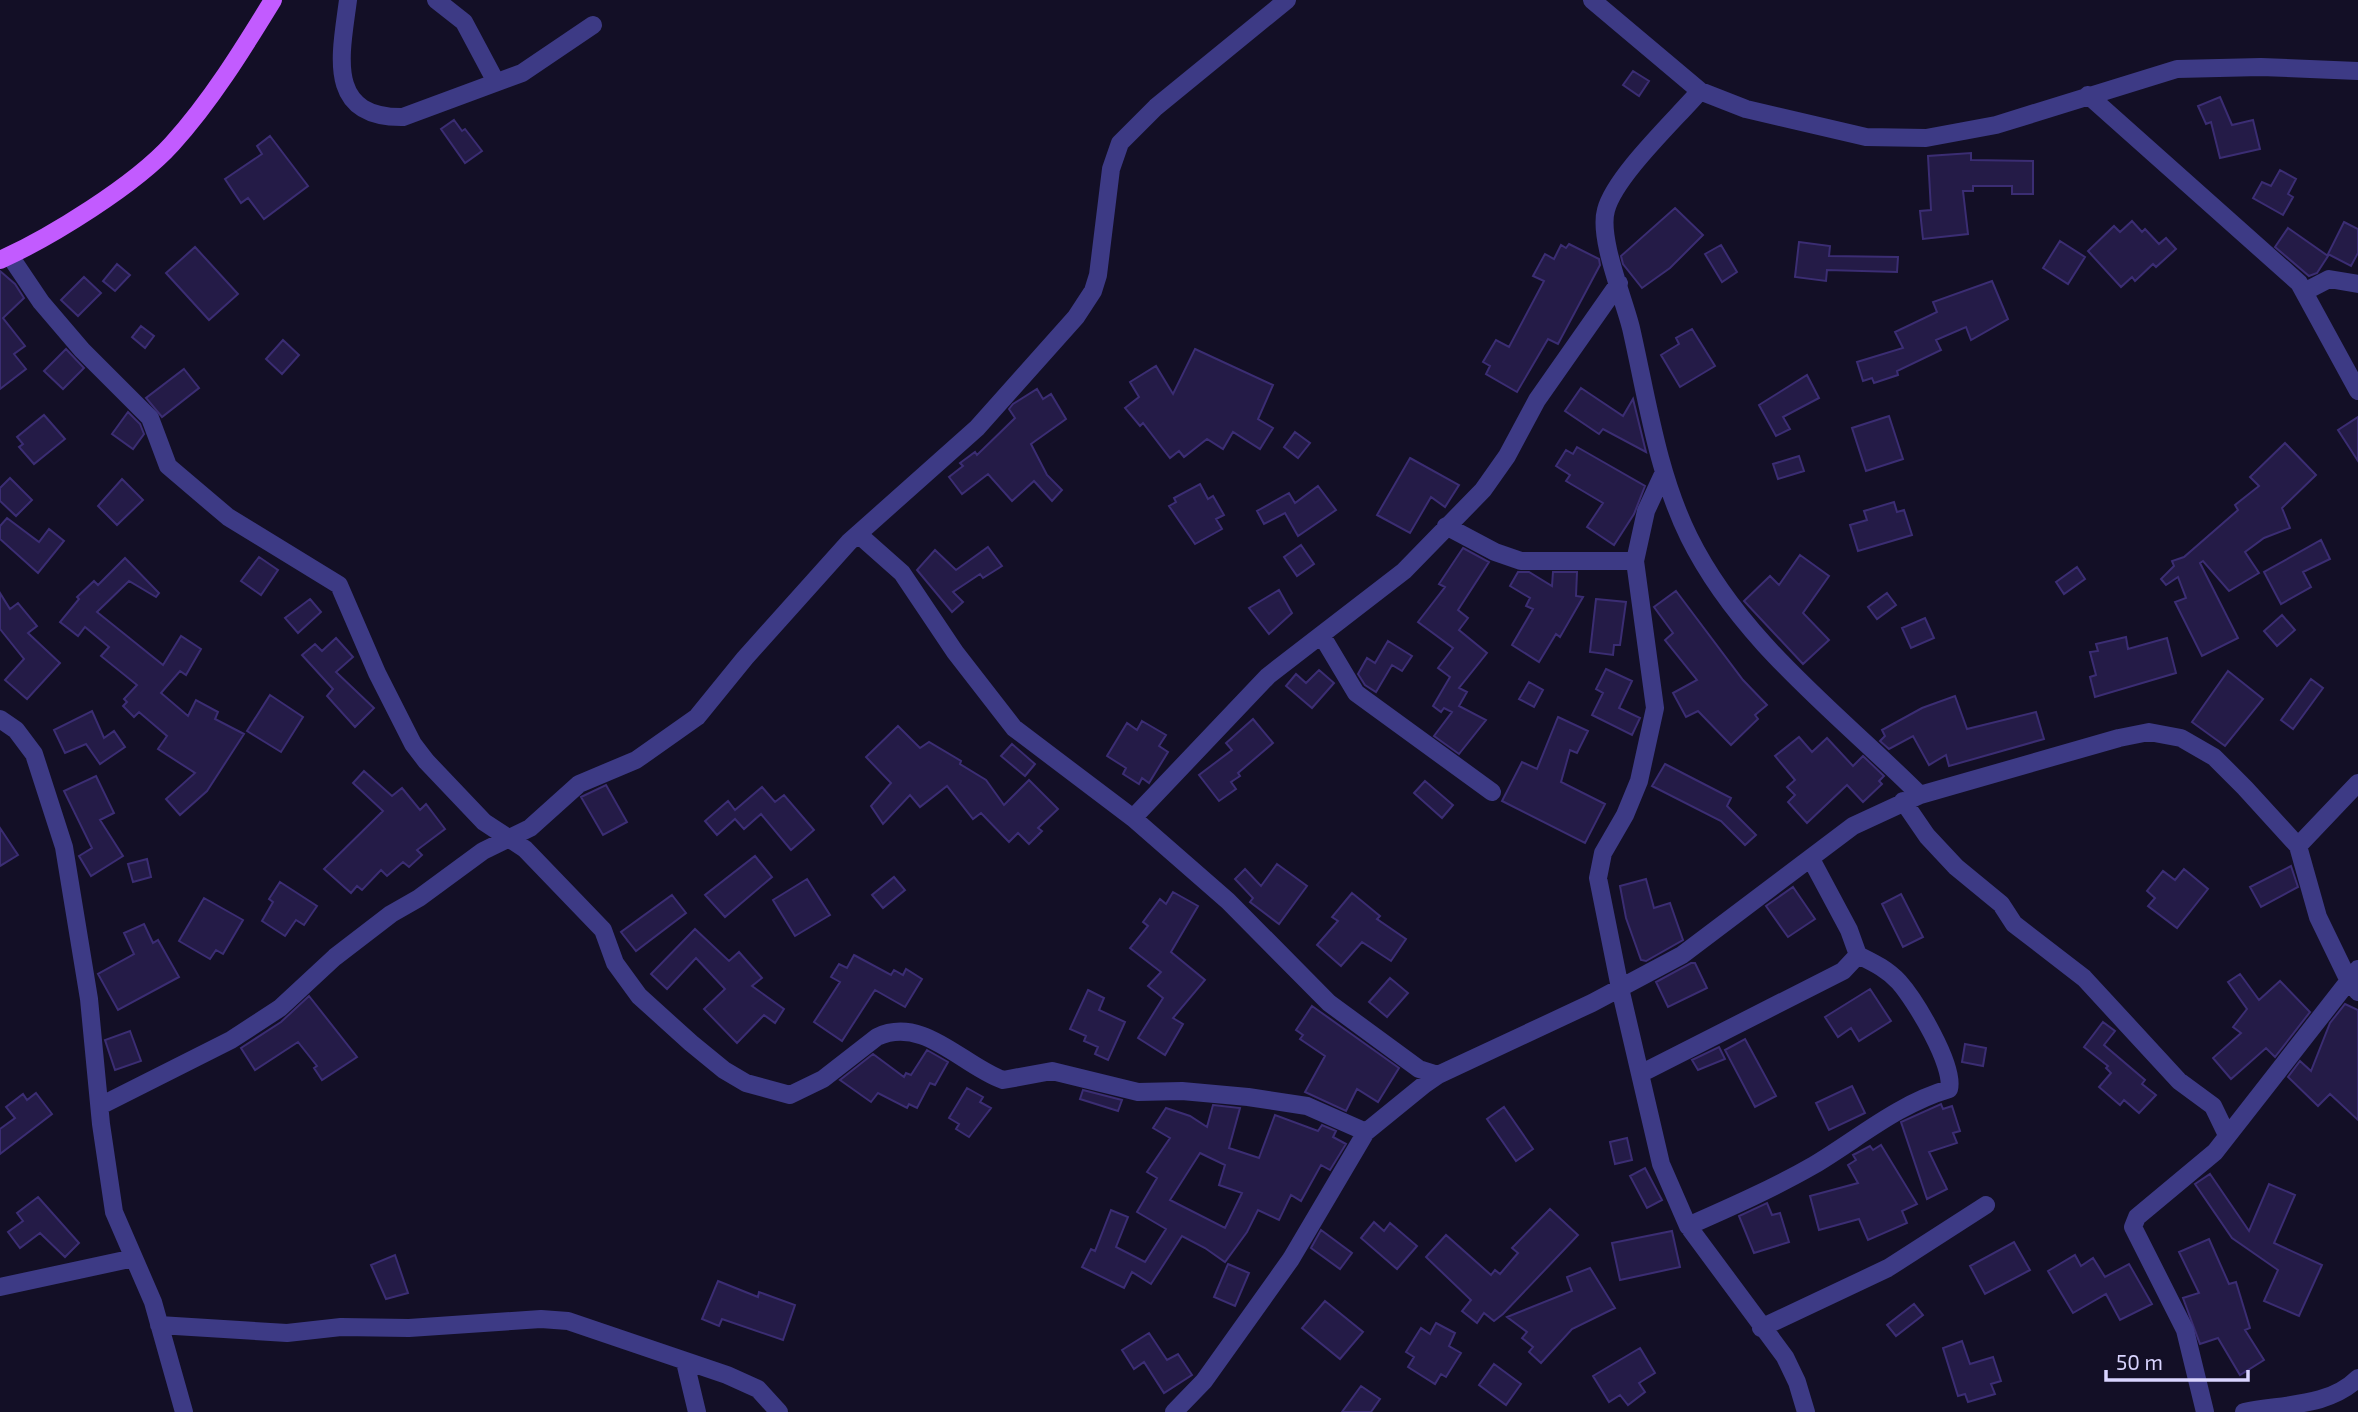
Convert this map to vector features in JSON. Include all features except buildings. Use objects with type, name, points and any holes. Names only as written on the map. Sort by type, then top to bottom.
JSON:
[{"type":"main road","points":[[5,258],[98,204],[172,145],[202,107],[274,0]]},
{"type":"street","points":[[348,0],[340,76],[344,87],[361,107],[377,114],[403,117],[522,73],[593,25]]},
{"type":"street","points":[[436,0],[464,22],[496,82]]},
{"type":"street","points":[[100,1106],[231,1040],[279,1008],[335,957],[391,914],[419,898],[482,851],[511,839],[546,816],[579,784],[636,760],[697,717],[745,658],[858,534],[977,428],[1076,317],[1093,291],[1105,230],[1111,169],[1120,143],[1156,107],[1287,0]]},
{"type":"street","points":[[1592,0],[1700,90],[1746,109],[1835,132],[1905,140],[1996,125],[2177,69],[2261,67],[2358,71]]},
{"type":"street","points":[[1700,90],[1613,191],[1605,219],[1607,243],[1619,282],[1664,472],[1688,534],[1704,566],[1734,608],[1780,662],[1912,798],[1927,836],[1956,867],[2001,904],[2014,924],[2084,978],[2179,1081],[2213,1106],[2228,1135]]},
{"type":"street","points":[[2088,95],[2154,157],[2243,231],[2304,292],[2358,391]]},
{"type":"street","points":[[5,258],[82,350],[150,418],[168,466],[228,517],[340,585],[377,673],[413,744],[459,799],[484,821],[511,839],[603,930],[615,963],[639,996],[724,1070],[766,1091],[790,1095],[823,1079],[877,1037],[887,1032],[902,1032],[940,1043],[1003,1080],[1052,1071],[1138,1092],[1182,1091],[1248,1097],[1307,1106],[1366,1132]]},
{"type":"street","points":[[2304,292],[2329,279],[2358,284]]},
{"type":"street","points":[[1133,818],[1268,676],[1404,571],[1498,470],[1538,400],[1619,282]]},
{"type":"street","points":[[1664,472],[1646,511],[1635,561],[1655,708],[1639,781],[1599,865],[1598,878],[1620,988],[1661,1164],[1688,1226],[1785,1357],[1807,1412]]},
{"type":"street","points":[[1446,526],[1495,552],[1521,561],[1635,561]]},
{"type":"street","points":[[858,534],[902,573],[955,652],[1014,728],[1133,818],[1228,901],[1316,993],[1412,1064],[1438,1075]]},
{"type":"street","points":[[1322,636],[1356,693],[1492,792]]},
{"type":"street","points":[[0,719],[16,730],[34,754],[64,847],[89,999],[114,1212],[153,1302],[184,1412]]},
{"type":"street","points":[[1174,1412],[1204,1381],[1291,1259],[1366,1132],[1438,1075],[1620,988],[1682,955],[1811,859],[1843,831],[1912,798],[2119,738],[2149,732],[2169,734],[2196,744],[2214,757],[2298,846],[2318,918],[2354,980],[2199,1168],[2137,1217],[2133,1227],[2185,1330],[2205,1412]]},
{"type":"street","points":[[2298,846],[2358,783]]},
{"type":"street","points":[[1688,1226],[1814,1165],[1896,1111],[1949,1089],[1950,1076],[1928,1027],[1900,984],[1882,967],[1858,955],[1849,930],[1811,859]]},
{"type":"street","points":[[1640,1074],[1843,971],[1858,955]]},
{"type":"street","points":[[1761,1328],[1888,1268],[1986,1205]]},
{"type":"street","points":[[0,1287],[134,1258]]},
{"type":"street","points":[[159,1325],[287,1334],[341,1327],[410,1328],[541,1318],[568,1321],[727,1375],[758,1389],[779,1412]]},
{"type":"street","points":[[685,1362],[697,1412]]},
{"type":"street","points":[[2244,1412],[2319,1401],[2347,1389],[2358,1378]]}]
